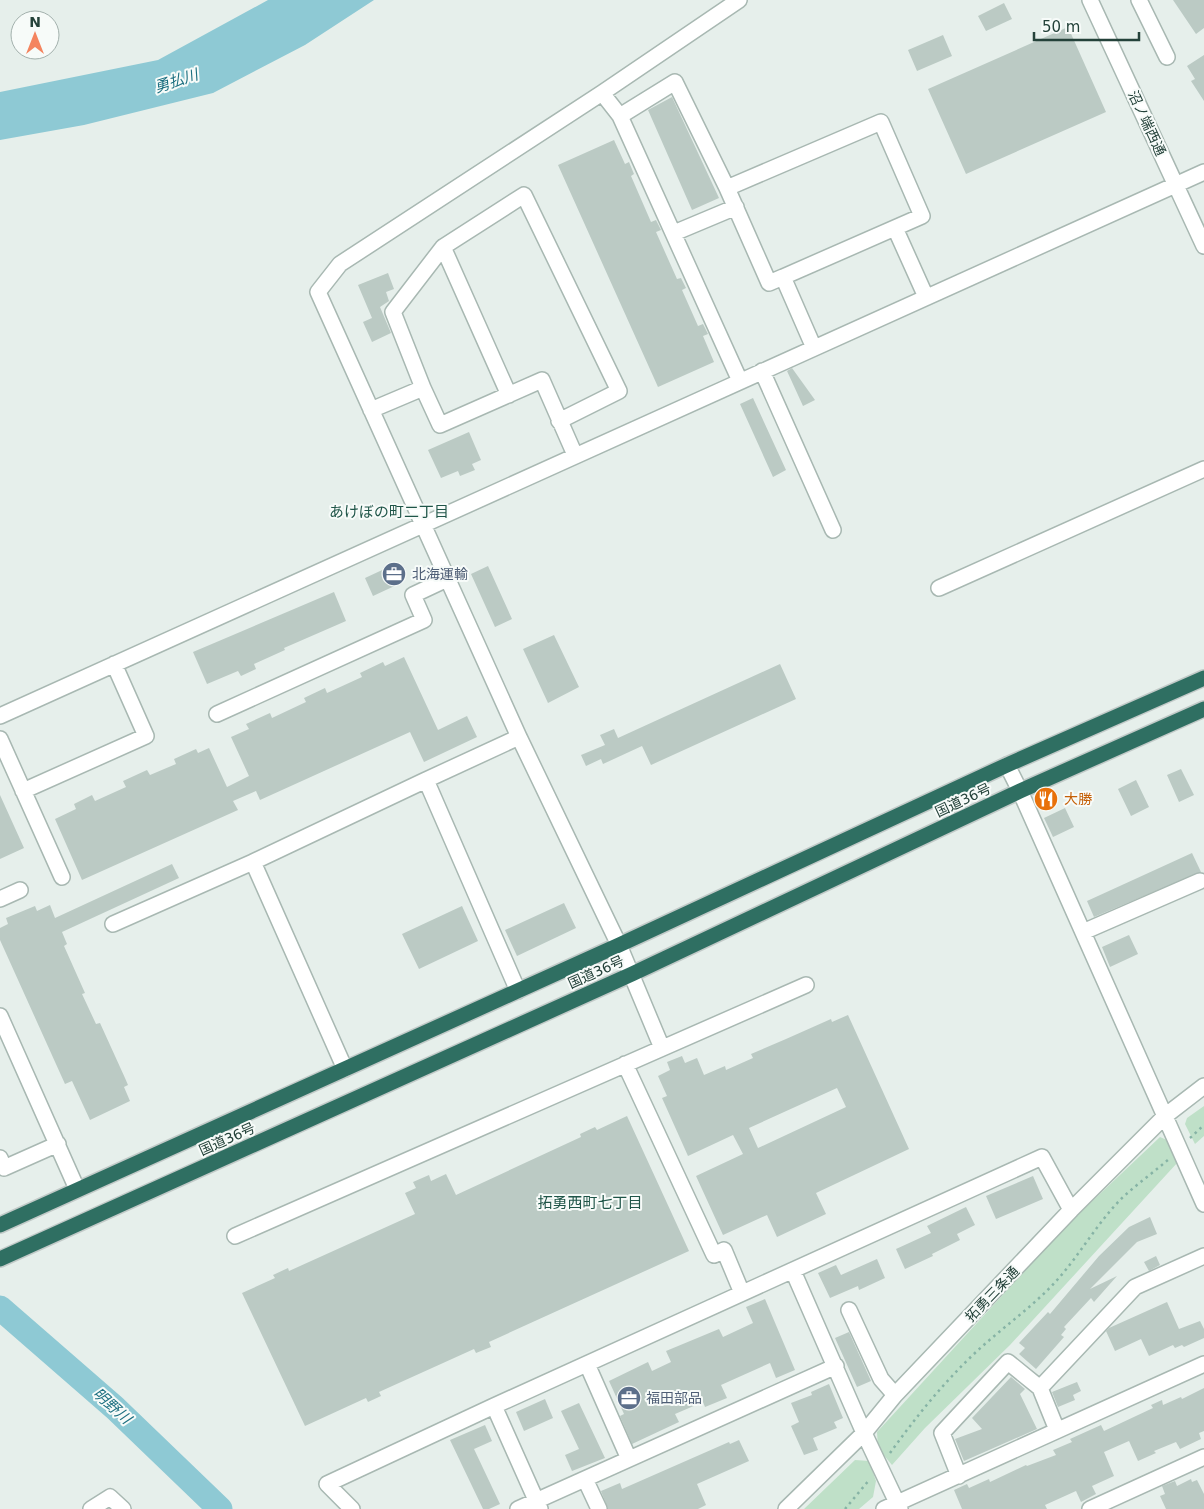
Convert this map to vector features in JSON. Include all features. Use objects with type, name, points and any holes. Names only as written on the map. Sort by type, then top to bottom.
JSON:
[{"type":"highway","name":"国道36号","points":[[0,1225],[78,1188],[619,945],[1007,765],[1204,678]]},
{"type":"highway","name":"国道36号","points":[[0,1260],[632,974],[1020,792],[1204,709]]},
{"type":"street","points":[[662,1048],[619,945],[519,737],[318,292],[340,264],[739,0]]},
{"type":"street","name":"沼ノ端西通","points":[[1090,0],[1204,246]]},
{"type":"street","points":[[1139,0],[1167,57]]},
{"type":"street","points":[[620,116],[675,82],[736,207],[769,283],[922,216],[880,122],[727,188]]},
{"type":"street","points":[[602,92],[620,116],[740,381]]},
{"type":"street","points":[[0,716],[1204,172]]},
{"type":"street","points":[[560,420],[619,391],[524,195],[443,247],[393,312],[440,425],[542,380],[575,455]]},
{"type":"street","points":[[674,233],[736,207]]},
{"type":"street","points":[[895,228],[926,297]]},
{"type":"street","points":[[443,247],[510,395]]},
{"type":"street","points":[[783,277],[814,348]]},
{"type":"street","points":[[762,371],[833,530]]},
{"type":"street","points":[[371,410],[423,388]]},
{"type":"street","points":[[939,588],[1204,469]]},
{"type":"street","points":[[217,714],[424,620],[413,595],[447,579]]},
{"type":"street","points":[[23,791],[146,736],[114,664]]},
{"type":"street","points":[[113,924],[253,862],[519,737]]},
{"type":"street","points":[[0,739],[62,877]]},
{"type":"street","points":[[1007,765],[1204,1204]]},
{"type":"street","points":[[426,780],[518,991]]},
{"type":"street","points":[[253,862],[345,1068]]},
{"type":"street","points":[[1083,932],[1200,881]]},
{"type":"street","points":[[0,899],[20,890]]},
{"type":"street","points":[[235,1236],[806,985]]},
{"type":"street","points":[[0,1016],[5,1042],[58,1144],[78,1188]]},
{"type":"street","points":[[625,1064],[714,1255],[724,1250],[742,1293]]},
{"type":"street","name":"拓勇三条通","points":[[786,1509],[864,1433],[895,1395],[1071,1210],[1165,1116],[1204,1086]]},
{"type":"street","points":[[0,1158],[4,1168],[58,1144]]},
{"type":"street","points":[[352,1509],[327,1484],[1042,1157],[1071,1210]]},
{"type":"street","points":[[1040,1388],[1135,1287],[1204,1256]]},
{"type":"street","points":[[792,1271],[880,1467],[894,1507],[1057,1430],[1204,1364]]},
{"type":"street","points":[[849,1310],[881,1378],[895,1395]]},
{"type":"street","points":[[959,1476],[942,1433],[1008,1362],[1040,1388],[1057,1430]]},
{"type":"street","points":[[587,1364],[629,1459]]},
{"type":"street","points":[[518,1509],[538,1505],[585,1479],[836,1366]]},
{"type":"street","points":[[494,1406],[538,1505]]},
{"type":"street","points":[[1090,1509],[1204,1457]]},
{"type":"street","points":[[585,1479],[599,1509]]},
{"type":"street","points":[[91,1509],[110,1497],[123,1509]]},
{"type":"path","points":[[845,1509],[942,1386],[1058,1279],[1122,1198],[1171,1158],[1204,1125]]},
{"type":"green space","points":[[1204,1106],[1204,1136],[1195,1144],[1185,1124],[1187,1118]]},
{"type":"green space","points":[[1160,1137],[1169,1141],[1178,1162],[1010,1345],[925,1428],[892,1465],[878,1448],[877,1432],[1065,1227]]},
{"type":"green space","points":[[855,1460],[869,1461],[876,1481],[873,1497],[859,1509],[804,1509]]},
{"type":"water","name":"勇払川","points":[[268,0],[374,0],[305,45],[213,93],[84,125],[0,140],[0,92],[158,60]]},
{"type":"building","points":[[1173,0],[1204,0],[1204,28],[1196,34]]},
{"type":"building","points":[[1004,3],[1012,19],[986,31],[978,16]]},
{"type":"building","points":[[1068,27],[1106,112],[966,174],[928,89]]},
{"type":"building","points":[[943,35],[952,56],[917,71],[908,50]]},
{"type":"building","points":[[1204,55],[1204,101],[1191,81],[1195,79],[1187,66]]},
{"type":"building","points":[[672,97],[719,198],[692,210],[648,110]]},
{"type":"building","points":[[614,140],[625,164],[629,162],[634,174],[631,176],[651,222],[656,220],[661,230],[656,232],[677,279],[681,278],[686,288],[682,290],[698,326],[703,324],[708,334],[703,336],[714,362],[658,387],[558,165]]},
{"type":"building","points":[[388,273],[394,289],[386,292],[389,301],[380,307],[391,333],[372,342],[363,322],[372,318],[358,285]]},
{"type":"building","points":[[792,368],[815,400],[803,406],[787,371]]},
{"type":"building","points":[[753,398],[786,470],[773,477],[740,404]]},
{"type":"building","points":[[469,432],[481,460],[472,464],[475,470],[460,476],[458,471],[441,478],[428,450]]},
{"type":"building","points":[[393,565],[401,583],[373,596],[365,578]]},
{"type":"building","points":[[488,566],[512,619],[495,627],[471,574]]},
{"type":"building","points":[[334,592],[346,621],[284,648],[285,650],[254,664],[256,669],[241,676],[238,671],[207,684],[193,652]]},
{"type":"building","points":[[554,635],[579,687],[548,703],[523,649]]},
{"type":"building","points":[[404,657],[438,730],[467,716],[477,737],[424,762],[410,732],[260,800],[256,791],[233,801],[238,810],[82,880],[55,819],[76,809],[74,804],[92,795],[95,801],[126,787],[123,781],[147,770],[150,775],[176,764],[174,759],[196,749],[198,753],[209,748],[227,787],[249,776],[231,737],[249,729],[246,724],[270,713],[272,718],[306,702],[304,698],[325,688],[327,693],[362,677],[360,673],[383,662],[385,666]]},
{"type":"building","points":[[780,664],[796,699],[651,765],[642,746],[603,764],[601,759],[586,766],[581,755],[605,745],[600,735],[614,729],[618,738]]},
{"type":"building","points":[[1181,769],[1194,795],[1179,802],[1167,775]]},
{"type":"building","points":[[1136,780],[1149,807],[1131,816],[1118,789]]},
{"type":"building","points":[[0,795],[24,848],[0,859]]},
{"type":"building","points":[[1065,808],[1074,827],[1053,837],[1044,818]]},
{"type":"building","points":[[1192,853],[1201,872],[1094,917],[1087,901]]},
{"type":"building","points":[[172,864],[179,878],[62,932],[67,944],[64,946],[85,993],[82,994],[96,1024],[100,1023],[128,1085],[124,1087],[130,1101],[90,1120],[72,1081],[65,1084],[0,940],[0,928],[8,924],[6,918],[35,906],[37,911],[50,905],[55,918]]},
{"type":"building","points":[[564,903],[576,928],[517,956],[505,930]]},
{"type":"building","points":[[462,906],[478,941],[419,969],[402,934]]},
{"type":"building","points":[[1129,935],[1138,954],[1110,967],[1102,947]]},
{"type":"building","points":[[848,1015],[909,1149],[816,1193],[826,1214],[777,1237],[767,1215],[723,1235],[696,1176],[743,1154],[733,1135],[688,1156],[662,1098],[667,1096],[658,1076],[670,1070],[667,1062],[682,1056],[685,1063],[697,1058],[704,1075],[725,1066],[726,1070],[753,1058],[751,1054],[831,1019],[832,1022]],"holes":[[[837,1088],[846,1107],[758,1148],[749,1128]]]},
{"type":"building","points":[[627,1116],[689,1251],[489,1342],[491,1347],[476,1353],[474,1349],[379,1392],[381,1396],[368,1402],[366,1398],[305,1426],[242,1293],[275,1278],[273,1275],[288,1268],[289,1271],[415,1214],[405,1193],[416,1188],[413,1182],[429,1175],[431,1181],[446,1174],[456,1195],[581,1137],[580,1134],[595,1127],[597,1130]]},
{"type":"building","points":[[1033,1176],[1043,1199],[996,1219],[986,1196]]},
{"type":"building","points":[[966,1207],[975,1225],[957,1234],[960,1240],[932,1254],[933,1256],[905,1269],[896,1249],[931,1233],[927,1226]]},
{"type":"building","points":[[1150,1217],[1157,1234],[1137,1242],[1090,1289],[1117,1276],[1094,1302],[1091,1298],[1064,1327],[1066,1329],[1061,1335],[1064,1337],[1036,1369],[1019,1354],[1025,1348],[1019,1343],[1048,1312],[1050,1314],[1099,1256],[1129,1227]]},
{"type":"building","points":[[1156,1256],[1160,1265],[1149,1271],[1144,1262]]},
{"type":"building","points":[[877,1259],[885,1278],[859,1290],[858,1286],[830,1298],[818,1273],[836,1265],[841,1275]]},
{"type":"building","points":[[765,1299],[795,1370],[776,1378],[770,1363],[721,1385],[727,1398],[705,1407],[703,1402],[675,1414],[679,1422],[632,1444],[620,1416],[624,1414],[609,1381],[648,1362],[652,1371],[671,1362],[666,1351],[719,1329],[723,1337],[753,1323],[746,1307]]},
{"type":"building","points":[[1167,1302],[1179,1329],[1200,1321],[1204,1329],[1204,1338],[1184,1347],[1182,1345],[1175,1348],[1173,1345],[1149,1356],[1141,1339],[1115,1351],[1106,1331],[1109,1328]]},
{"type":"building","points":[[849,1332],[871,1381],[857,1387],[835,1338]]},
{"type":"building","points":[[1011,1377],[1025,1389],[1020,1394],[1037,1429],[964,1461],[955,1439],[982,1429],[972,1418]]},
{"type":"building","points":[[1077,1382],[1081,1391],[1073,1395],[1075,1400],[1058,1407],[1052,1392]]},
{"type":"building","points":[[829,1384],[843,1418],[834,1422],[837,1428],[813,1438],[818,1450],[804,1455],[791,1426],[799,1422],[791,1403],[812,1395],[811,1392]]},
{"type":"building","points":[[1204,1388],[1204,1431],[1199,1433],[1201,1439],[1180,1449],[1176,1442],[1154,1451],[1156,1453],[1138,1461],[1129,1441],[1104,1452],[1114,1476],[1092,1486],[1096,1494],[1081,1502],[1076,1491],[1045,1505],[1047,1509],[962,1509],[954,1490],[967,1484],[969,1488],[989,1479],[990,1482],[1026,1465],[1056,1455],[1053,1450],[1072,1442],[1070,1439],[1101,1425],[1104,1431],[1153,1408],[1151,1405],[1162,1400],[1163,1405],[1181,1397],[1182,1399]]},
{"type":"building","points":[[545,1399],[553,1418],[524,1431],[516,1412]]},
{"type":"building","points":[[579,1403],[605,1458],[572,1471],[565,1455],[579,1449],[561,1411]]},
{"type":"building","points":[[485,1425],[492,1441],[474,1449],[500,1504],[489,1509],[483,1509],[450,1440]]},
{"type":"building","points":[[739,1440],[749,1461],[697,1484],[706,1505],[698,1509],[608,1509],[601,1491],[620,1483],[622,1489],[729,1442],[730,1444]]},
{"type":"building","points":[[1191,1479],[1192,1482],[1197,1480],[1204,1494],[1204,1509],[1166,1509],[1160,1496],[1165,1494],[1162,1486],[1175,1481],[1177,1486]]},
{"type":"waterway","name":"明野川","points":[[0,1308],[115,1408],[220,1509]]},
{"type":"place","name":"北海運輸","points":[[394,574]]},
{"type":"place","name":"大勝","points":[[1046,799]]},
{"type":"place","name":"福田部品","points":[[629,1398]]},
{"type":"district","name":"あけぼの町二丁目","points":[[389,512]]},
{"type":"district","name":"拓勇西町七丁目","points":[[590,1203]]}]
